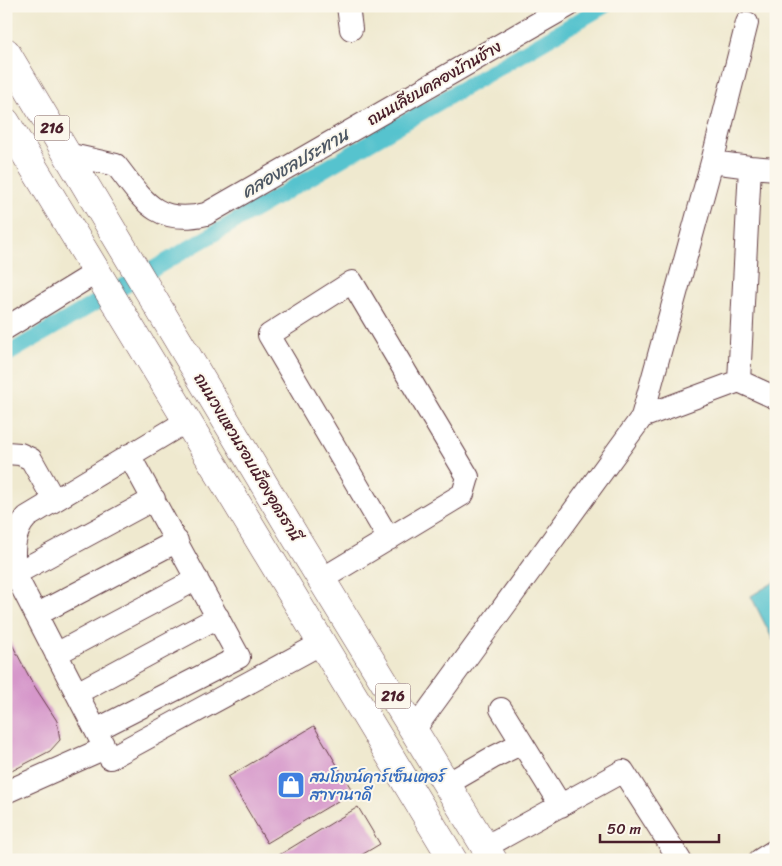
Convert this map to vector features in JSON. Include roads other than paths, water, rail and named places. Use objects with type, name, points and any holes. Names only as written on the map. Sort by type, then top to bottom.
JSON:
[{"type":"main road","name":"ถนนวงแหวนรอบเมืองอุดรธานี","points":[[6,52],[293,533],[489,854]]},
{"type":"main road","name":"ถนนวงแหวนรอบเมืองอุดรธานี","points":[[6,122],[453,860]]},
{"type":"street","points":[[348,6],[351,29]]},
{"type":"street","name":"ถนนเลียบคลองบ้านช้าง","points":[[68,154],[116,165],[141,198],[154,210],[171,217],[189,218],[206,214],[568,6]]},
{"type":"street","points":[[414,730],[642,417],[712,162],[747,23]]},
{"type":"street","points":[[712,162],[776,169]]},
{"type":"street","points":[[739,381],[750,167]]},
{"type":"street","points":[[6,328],[97,272]]},
{"type":"street","points":[[322,579],[389,539],[463,494],[468,477],[352,282],[269,335],[389,539]]},
{"type":"street","points":[[642,417],[739,381],[776,398]]},
{"type":"street","points":[[187,421],[27,517],[19,524],[14,541],[15,574],[110,758],[322,643]]},
{"type":"street","points":[[6,454],[20,454],[31,459],[54,500]]},
{"type":"street","points":[[6,792],[239,657],[129,455]]},
{"type":"street","points":[[15,574],[154,499]]},
{"type":"street","points":[[36,615],[177,541]]},
{"type":"street","points":[[56,654],[198,579]]},
{"type":"street","points":[[77,693],[218,616]]},
{"type":"street","points":[[502,709],[561,806]]},
{"type":"street","points":[[447,784],[522,743]]},
{"type":"street","points":[[489,854],[561,806],[623,771],[680,860]]},
{"type":"street","points":[[760,860],[776,850]]},
{"type":"water","points":[[776,581],[776,642],[773,640],[751,596]]},
{"type":"waterway","name":"คลองชลประทาน","points":[[6,355],[604,6]]},
{"type":"place","name":"สมโภชน์คาร์เซ็นเตอร์ สาขานาดี","points":[[291,785]]}]
